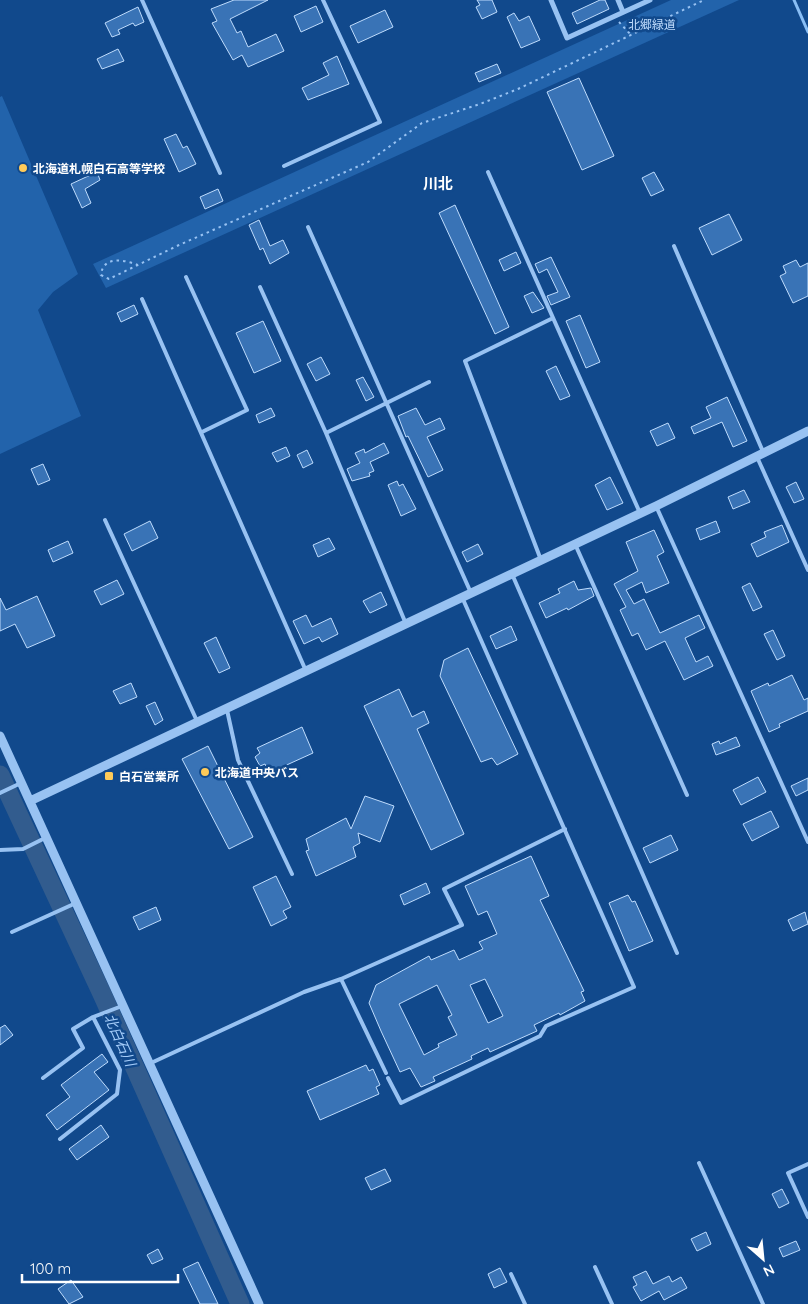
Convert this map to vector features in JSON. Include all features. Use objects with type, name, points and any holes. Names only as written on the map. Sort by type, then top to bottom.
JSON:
[{"type":"street","points":[[551,0],[567,38],[650,0]]},
{"type":"street","points":[[618,0],[623,12]]},
{"type":"street","points":[[30,802],[656,506],[808,431]]},
{"type":"street","points":[[0,736],[18,785],[30,802],[43,839],[72,904],[258,1304]]},
{"type":"lane","points":[[142,0],[220,173]]},
{"type":"lane","points":[[284,166],[380,122],[323,0]]},
{"type":"lane","points":[[488,172],[640,513]]},
{"type":"lane","points":[[308,227],[387,403],[565,830],[634,987],[546,1026],[540,1036],[401,1103],[341,979]]},
{"type":"lane","points":[[674,246],[808,570]]},
{"type":"lane","points":[[186,277],[247,410],[202,432]]},
{"type":"lane","points":[[260,287],[326,433],[406,624]]},
{"type":"lane","points":[[142,299],[306,671]]},
{"type":"lane","points":[[541,560],[465,361],[553,318]]},
{"type":"lane","points":[[326,433],[429,382]]},
{"type":"lane","points":[[656,506],[808,842]]},
{"type":"lane","points":[[105,520],[198,722]]},
{"type":"lane","points":[[575,544],[687,796]]},
{"type":"lane","points":[[512,574],[677,953]]},
{"type":"lane","points":[[227,709],[238,760],[292,874]]},
{"type":"lane","points":[[0,793],[18,785]]},
{"type":"lane","points":[[148,1064],[304,992],[341,979],[462,925],[444,888],[565,830]]},
{"type":"lane","points":[[0,850],[23,849],[43,839]]},
{"type":"lane","points":[[12,932],[72,904]]},
{"type":"lane","points":[[43,1078],[83,1048],[73,1029],[93,1016],[119,1007]]},
{"type":"lane","points":[[60,1139],[117,1094],[120,1070],[93,1016]]},
{"type":"lane","points":[[699,1163],[764,1304]]},
{"type":"lane","points":[[808,1164],[788,1173],[808,1217]]},
{"type":"lane","points":[[595,1267],[612,1304]]},
{"type":"lane","points":[[511,1274],[524,1304]]},
{"type":"path","points":[[138,265],[122,259],[108,262],[102,269],[101,275],[109,279],[368,162],[422,123],[518,89],[704,0]]},
{"type":"path","points":[[615,16],[631,35]]},
{"type":"green space","name":"北郷緑道","points":[[671,0],[739,0],[106,288],[93,264]]},
{"type":"green space","name":"北海道札幌白石高等学校","points":[[2,96],[78,274],[53,292],[38,310],[81,416],[0,454],[0,97]]},
{"type":"building","points":[[234,0],[268,0],[230,19],[237,33],[241,31],[248,47],[276,34],[284,51],[248,67],[242,55],[233,60],[212,23],[217,21],[211,9]]},
{"type":"building","points":[[477,0],[492,0],[497,12],[482,19],[476,7],[480,5]]},
{"type":"building","points":[[600,0],[605,0],[609,9],[577,24],[572,13]]},
{"type":"building","points":[[316,6],[323,22],[301,32],[294,16]]},
{"type":"building","points":[[138,7],[144,22],[135,26],[133,23],[118,30],[120,34],[112,37],[105,23]]},
{"type":"building","points":[[385,10],[393,27],[358,43],[350,26]]},
{"type":"building","points":[[514,13],[519,21],[529,16],[540,40],[521,48],[507,17]]},
{"type":"building","points":[[118,49],[124,61],[102,69],[97,59]]},
{"type":"building","points":[[337,56],[349,84],[308,100],[302,88],[329,75],[323,63]]},
{"type":"building","points":[[497,64],[501,73],[479,82],[475,73]]},
{"type":"building","points":[[579,78],[614,156],[582,170],[547,92]]},
{"type":"building","points":[[176,134],[183,148],[187,146],[196,164],[179,172],[164,139]]},
{"type":"building","points":[[97,172],[100,180],[85,189],[91,203],[82,208],[71,184]]},
{"type":"building","points":[[654,172],[664,190],[651,196],[642,178]]},
{"type":"building","points":[[218,189],[223,201],[205,209],[200,197]]},
{"type":"building","points":[[455,205],[509,327],[495,334],[439,213]]},
{"type":"building","points":[[729,214],[742,240],[712,255],[699,228]]},
{"type":"building","points":[[259,220],[270,246],[283,240],[289,253],[270,264],[263,248],[260,250],[249,225]]},
{"type":"building","points":[[516,252],[521,263],[504,271],[499,260]]},
{"type":"building","points":[[551,257],[570,297],[551,305],[547,296],[558,292],[547,269],[539,273],[535,264]]},
{"type":"building","points":[[796,260],[800,267],[808,263],[808,296],[793,303],[780,276],[786,273],[783,266]]},
{"type":"building","points":[[533,292],[544,308],[532,313],[524,296]]},
{"type":"building","points":[[134,305],[138,314],[121,322],[117,313]]},
{"type":"building","points":[[580,315],[600,362],[586,368],[566,321]]},
{"type":"building","points":[[263,321],[281,361],[254,373],[236,333]]},
{"type":"building","points":[[321,357],[330,374],[316,381],[307,364]]},
{"type":"building","points":[[556,366],[570,396],[560,400],[546,371]]},
{"type":"building","points":[[363,377],[374,397],[366,401],[356,380]]},
{"type":"building","points":[[727,397],[747,441],[733,447],[722,422],[694,434],[691,427],[711,418],[706,407]]},
{"type":"building","points":[[271,408],[275,416],[259,423],[256,415]]},
{"type":"building","points":[[416,408],[425,425],[440,418],[445,429],[427,437],[443,470],[428,477],[408,436],[406,437],[398,416]]},
{"type":"building","points":[[668,423],[675,438],[657,446],[650,431]]},
{"type":"building","points":[[384,443],[389,453],[370,462],[374,471],[369,473],[370,476],[352,481],[347,469],[360,463],[355,453],[364,449],[365,453]]},
{"type":"building","points":[[286,447],[290,456],[277,462],[272,453]]},
{"type":"building","points":[[307,450],[313,463],[303,468],[297,455]]},
{"type":"building","points":[[43,464],[50,480],[38,485],[31,469]]},
{"type":"building","points":[[610,477],[623,503],[607,510],[595,485]]},
{"type":"building","points":[[397,481],[399,486],[403,484],[416,509],[401,516],[388,485]]},
{"type":"building","points":[[796,482],[804,499],[794,503],[786,487]]},
{"type":"building","points":[[744,490],[750,502],[733,509],[728,497]]},
{"type":"building","points":[[150,521],[158,538],[132,551],[124,534]]},
{"type":"building","points":[[716,521],[720,532],[700,540],[696,529]]},
{"type":"building","points":[[782,525],[789,542],[757,557],[751,544],[766,537],[764,532]]},
{"type":"building","points":[[654,530],[664,552],[657,556],[669,583],[646,593],[642,582],[626,590],[634,604],[644,599],[660,633],[699,615],[705,628],[685,638],[696,662],[708,656],[713,666],[684,680],[665,641],[646,650],[638,633],[632,636],[620,610],[626,607],[614,584],[638,571],[626,542]]},
{"type":"building","points":[[329,538],[335,549],[318,557],[313,545]]},
{"type":"building","points":[[68,541],[73,553],[53,562],[48,550]]},
{"type":"building","points":[[478,544],[483,554],[467,562],[462,552]]},
{"type":"building","points":[[117,580],[124,594],[101,605],[94,591]]},
{"type":"building","points":[[574,581],[578,590],[591,588],[594,596],[568,610],[567,608],[546,618],[539,603],[560,593],[558,589]]},
{"type":"building","points":[[750,583],[762,607],[753,611],[742,587]]},
{"type":"building","points":[[381,592],[387,605],[370,613],[363,601]]},
{"type":"building","points":[[37,596],[55,636],[27,648],[15,624],[0,631],[0,598],[6,610]]},
{"type":"building","points":[[306,615],[312,627],[331,618],[338,634],[322,642],[319,637],[304,644],[293,621]]},
{"type":"building","points":[[511,626],[517,640],[496,649],[490,636]]},
{"type":"building","points":[[773,630],[785,656],[777,660],[764,634]]},
{"type":"building","points":[[216,637],[230,668],[219,673],[204,643]]},
{"type":"building","points":[[468,648],[518,754],[497,765],[492,758],[481,762],[440,676],[444,660]]},
{"type":"building","points":[[792,675],[804,700],[808,698],[808,711],[779,724],[780,727],[769,732],[751,691],[768,683],[769,686]]},
{"type":"building","points":[[131,683],[137,697],[120,704],[113,691]]},
{"type":"building","points":[[399,689],[412,717],[424,711],[429,723],[417,729],[464,834],[431,850],[364,706]]},
{"type":"building","points":[[155,702],[163,720],[155,725],[146,706]]},
{"type":"building","points":[[302,727],[313,753],[269,773],[265,764],[260,766],[255,757],[260,753],[257,748]]},
{"type":"building","points":[[736,737],[740,746],[716,755],[712,744],[719,741],[720,744]]},
{"type":"building","points":[[208,746],[253,837],[229,849],[182,759]]},
{"type":"building","points":[[758,777],[766,792],[741,805],[733,790]]},
{"type":"building","points":[[808,778],[808,790],[796,796],[791,786]]},
{"type":"building","points":[[365,796],[394,806],[380,842],[358,833],[360,843],[353,847],[356,857],[316,876],[306,851],[309,850],[306,839],[346,818],[351,829]]},
{"type":"building","points":[[771,811],[779,827],[752,841],[743,824]]},
{"type":"building","points":[[671,835],[678,850],[650,863],[643,848]]},
{"type":"building","points":[[531,856],[549,896],[540,900],[584,991],[581,992],[585,1001],[560,1015],[559,1013],[534,1025],[537,1031],[490,1052],[488,1048],[471,1056],[472,1059],[433,1077],[435,1081],[421,1087],[410,1068],[400,1072],[369,1003],[376,985],[429,956],[431,960],[454,950],[459,960],[483,949],[479,942],[497,934],[487,911],[478,915],[465,886]],"holes":[[[485,979],[503,1016],[488,1023],[470,985]],[[437,985],[452,1015],[448,1017],[457,1035],[438,1044],[439,1047],[424,1055],[399,1004]]]},
{"type":"building","points":[[276,876],[291,907],[283,911],[287,918],[271,926],[253,887]]},
{"type":"building","points":[[426,883],[430,893],[404,905],[400,895]]},
{"type":"building","points":[[628,895],[632,902],[635,901],[653,941],[629,951],[609,903]]},
{"type":"building","points":[[156,907],[161,920],[139,930],[133,917]]},
{"type":"building","points":[[805,912],[808,924],[793,931],[788,920]]},
{"type":"building","points":[[5,1025],[13,1035],[0,1045],[0,1028]]},
{"type":"building","points":[[102,1054],[108,1062],[94,1072],[109,1090],[57,1130],[46,1115],[70,1097],[61,1085]]},
{"type":"building","points":[[366,1065],[369,1071],[373,1069],[380,1085],[376,1087],[379,1094],[320,1120],[307,1091]]},
{"type":"building","points":[[101,1125],[109,1137],[77,1160],[69,1149]]},
{"type":"building","points":[[385,1169],[391,1181],[371,1190],[365,1178]]},
{"type":"building","points":[[782,1189],[789,1203],[779,1208],[772,1194]]},
{"type":"building","points":[[706,1232],[711,1244],[697,1251],[691,1239]]},
{"type":"building","points":[[796,1241],[800,1250],[783,1257],[779,1248]]},
{"type":"building","points":[[158,1249],[163,1259],[152,1264],[147,1255]]},
{"type":"building","points":[[198,1262],[218,1304],[200,1304],[183,1269]]},
{"type":"building","points":[[500,1268],[507,1282],[494,1288],[488,1274]]},
{"type":"building","points":[[646,1271],[653,1284],[669,1276],[672,1282],[681,1277],[687,1288],[664,1300],[659,1291],[641,1301],[633,1287],[637,1285],[633,1277]]},
{"type":"building","points":[[71,1280],[83,1297],[69,1304],[58,1289]]},
{"type":"waterway","points":[[794,0],[808,32]]},
{"type":"waterway","name":"北白石川","points":[[0,775],[103,996],[240,1304]]},
{"type":"place","name":"北海道札幌白石高等学校","points":[[23,168]]},
{"type":"place","name":"北海道中央バス","points":[[205,772]]},
{"type":"place","name":"白石営業所","points":[[109,776]]},
{"type":"district","name":"川北","points":[[438,183]]}]
